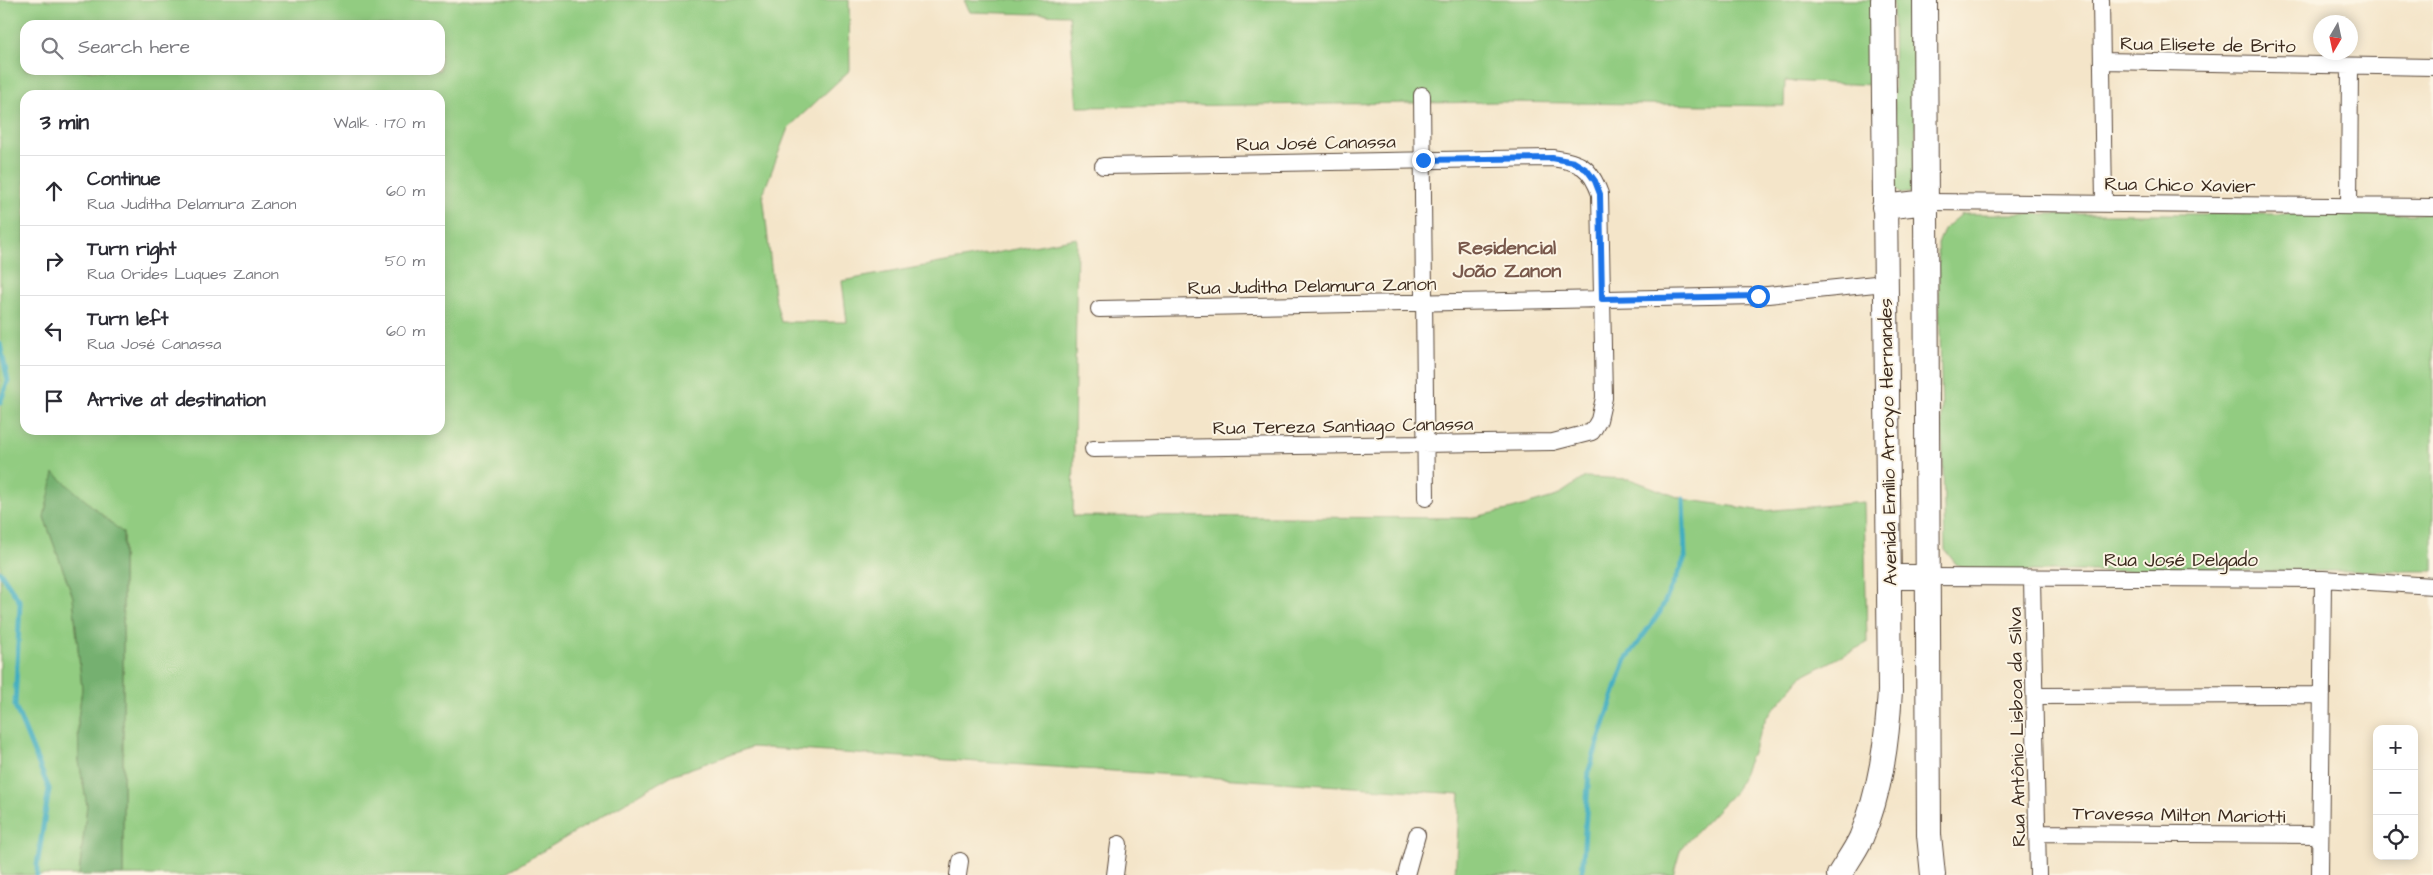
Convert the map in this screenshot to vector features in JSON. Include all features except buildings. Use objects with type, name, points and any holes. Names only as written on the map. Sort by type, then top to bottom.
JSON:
[{"type":"main road","name":"Avenida Emílio Arroyo Hernandes","points":[[1839,875],[1860,839],[1877,791],[1887,741],[1890,691],[1883,0]]},
{"type":"main road","name":"Avenida Emílio Arroyo Hernandes","points":[[1925,0],[1929,835],[1933,875]]},
{"type":"main road","points":[[1884,207],[1927,202]]},
{"type":"main road","points":[[1889,577],[1928,577]]},
{"type":"street","points":[[2101,0],[2104,202]]},
{"type":"street","name":"Rua Elisete de Brito","points":[[2102,61],[2433,68]]},
{"type":"street","points":[[2349,206],[2350,67]]},
{"type":"street","points":[[1422,95],[1426,498]]},
{"type":"street","name":"Rua José Canassa","points":[[1103,166],[1552,158],[1574,162],[1587,170],[1595,181],[1600,194],[1602,299]]},
{"type":"street","name":"Rua Chico Xavier","points":[[1927,202],[2104,202],[2433,207]]},
{"type":"street","name":"Rua Juditha Delamura Zanon","points":[[1099,309],[1758,296],[1885,283]]},
{"type":"street","name":"Rua Tereza Santiago Canassa","points":[[1093,449],[1553,442],[1592,432],[1599,420],[1604,398],[1602,299]]},
{"type":"street","name":"Rua José Delgado","points":[[1928,577],[2323,579],[2433,586]]},
{"type":"street","name":"Rua Antônio Lisboa da Silva","points":[[2032,578],[2036,696],[2038,875]]},
{"type":"street","points":[[2320,875],[2323,579]]},
{"type":"street","points":[[2036,696],[2322,695]]},
{"type":"street","name":"Travessa Milton Mariotti","points":[[2038,833],[2320,835]]},
{"type":"street","points":[[1406,875],[1417,835]]},
{"type":"street","points":[[1114,875],[1119,844]]},
{"type":"green space","points":[[0,0],[849,0],[850,70],[788,128],[763,194],[774,294],[781,322],[847,322],[842,281],[1077,238],[1073,516],[1470,518],[1512,509],[1557,496],[1585,477],[1630,479],[1683,499],[1764,511],[1864,502],[1867,643],[1801,677],[1766,718],[1737,789],[1681,848],[1673,875],[1455,875],[1460,794],[752,747],[672,775],[502,875],[123,875],[123,533],[44,517],[73,597],[82,689],[78,719],[79,761],[87,805],[79,875],[0,875]]},
{"type":"green space","points":[[964,0],[1873,0],[1873,85],[1785,81],[1784,106],[1501,102],[1077,107],[1069,15],[970,12]]},
{"type":"green space","points":[[1893,0],[1917,0],[1915,192],[1901,194],[1895,188]]},
{"type":"green space","points":[[1962,214],[2433,214],[2433,571],[1972,571],[1956,564],[1945,550],[1938,244],[1944,229]]},
{"type":"green space","points":[[54,473],[123,533],[123,875],[79,875],[87,805],[79,761],[78,719],[82,689],[73,597],[44,517]]},
{"type":"waterway","points":[[0,344],[8,381],[0,403]]},
{"type":"waterway","points":[[1582,875],[1589,770],[1625,661],[1660,612],[1685,558],[1683,499]]},
{"type":"waterway","points":[[0,572],[20,602],[15,706],[49,789],[37,875]]},
{"type":"district","name":"Residencial João Zanon","points":[[1507,258]]},
{"type":"route","points":[[1423,160],[1552,158],[1574,162],[1587,170],[1595,181],[1600,194],[1602,299],[1758,296]]}]
